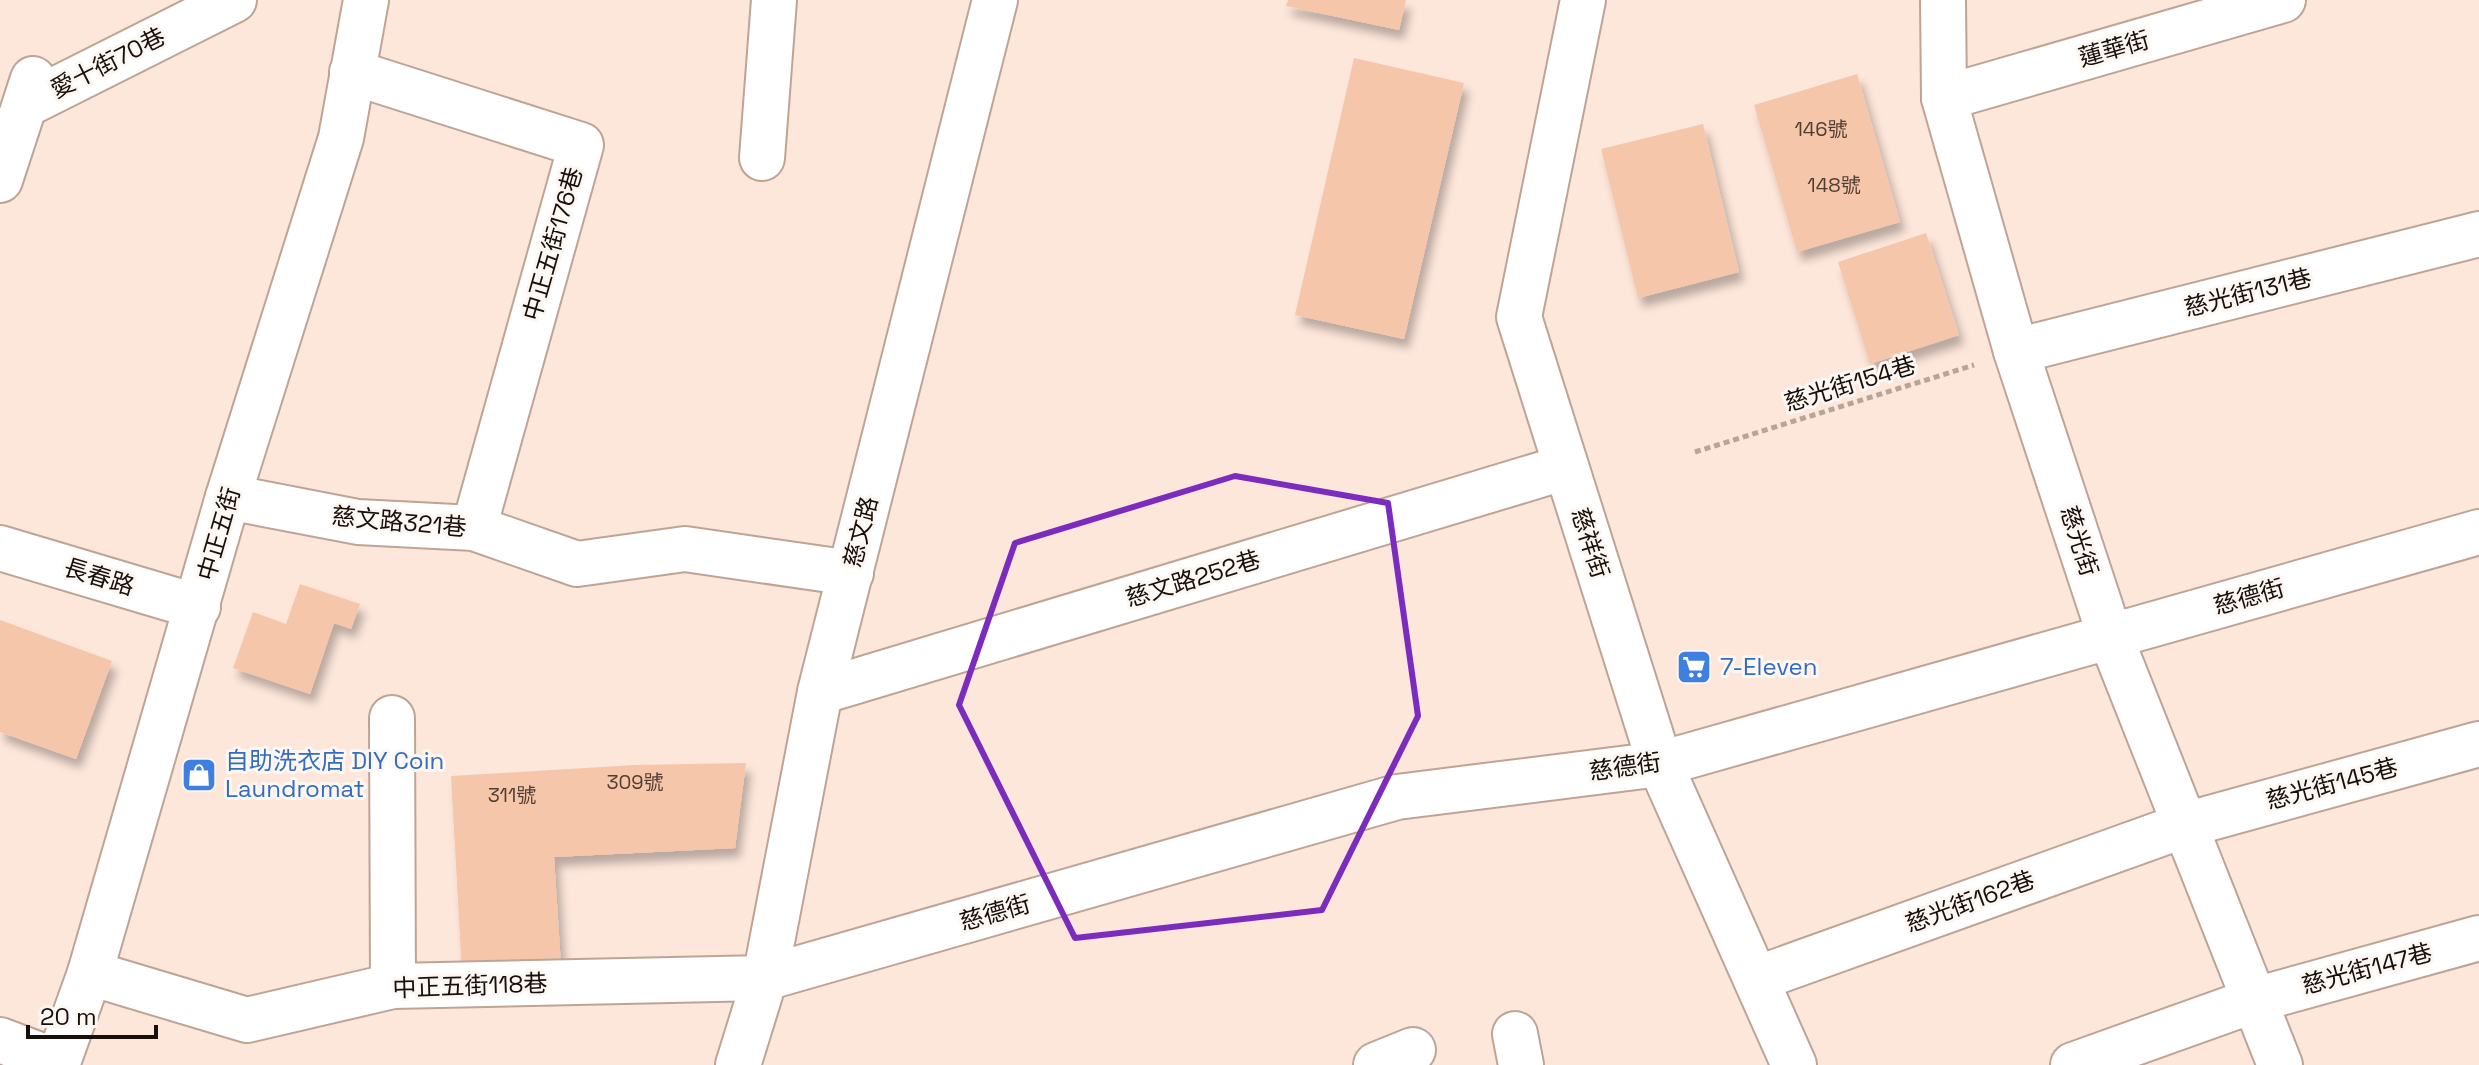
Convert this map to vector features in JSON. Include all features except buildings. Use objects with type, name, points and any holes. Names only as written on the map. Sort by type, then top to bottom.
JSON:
[{"type":"street","name":"愛十街70巷","points":[[0,180],[29,90],[234,0]]},
{"type":"street","name":"中正五街","points":[[57,1064],[90,973],[228,497],[341,138],[366,0]]},
{"type":"street","points":[[762,158],[774,0]]},
{"type":"street","name":"慈文路","points":[[738,1065],[765,978],[820,692],[995,0]]},
{"type":"street","name":"慈祥街","points":[[1583,0],[1519,317],[1660,764],[1794,1065]]},
{"type":"street","name":"慈光街","points":[[1943,0],[1944,98],[2016,351],[2110,636],[2280,1065]]},
{"type":"street","name":"蓮華街","points":[[1944,98],[2283,0]]},
{"type":"street","name":"中正五街176巷","points":[[352,72],[581,145],[474,528]]},
{"type":"street","name":"慈光街131巷","points":[[2016,351],[2479,234]]},
{"type":"street","name":"慈文路252巷","points":[[820,692],[1566,467]]},
{"type":"street","name":"慈文路321巷","points":[[228,497],[358,522],[474,528],[577,564],[685,549],[851,573]]},
{"type":"street","name":"慈德街","points":[[765,978],[1397,797],[1660,764],[2479,532]]},
{"type":"street","name":"長春路","points":[[0,548],[198,607]]},
{"type":"street","points":[[392,718],[393,986]]},
{"type":"street","name":"慈光街145巷","points":[[2185,825],[2479,744]]},
{"type":"street","name":"慈光街162巷","points":[[1756,979],[2185,825]]},
{"type":"street","name":"慈光街147巷","points":[[2073,1065],[2255,1000],[2479,938]]},
{"type":"street","name":"中正五街118巷","points":[[90,973],[247,1020],[393,986],[765,978]]},
{"type":"street","points":[[0,1040],[57,1064]]},
{"type":"path","name":"慈光街154巷","points":[[1695,452],[2016,351]]},
{"type":"highlighted area","points":[[1235,476],[1388,503],[1418,716],[1322,910],[1075,938],[959,705],[1015,543]]},
{"type":"place","name":"7-Eleven","points":[[1694,667]]},
{"type":"place","name":"自助洗衣店 DIY Coin Laundromat","points":[[199,775]]}]
